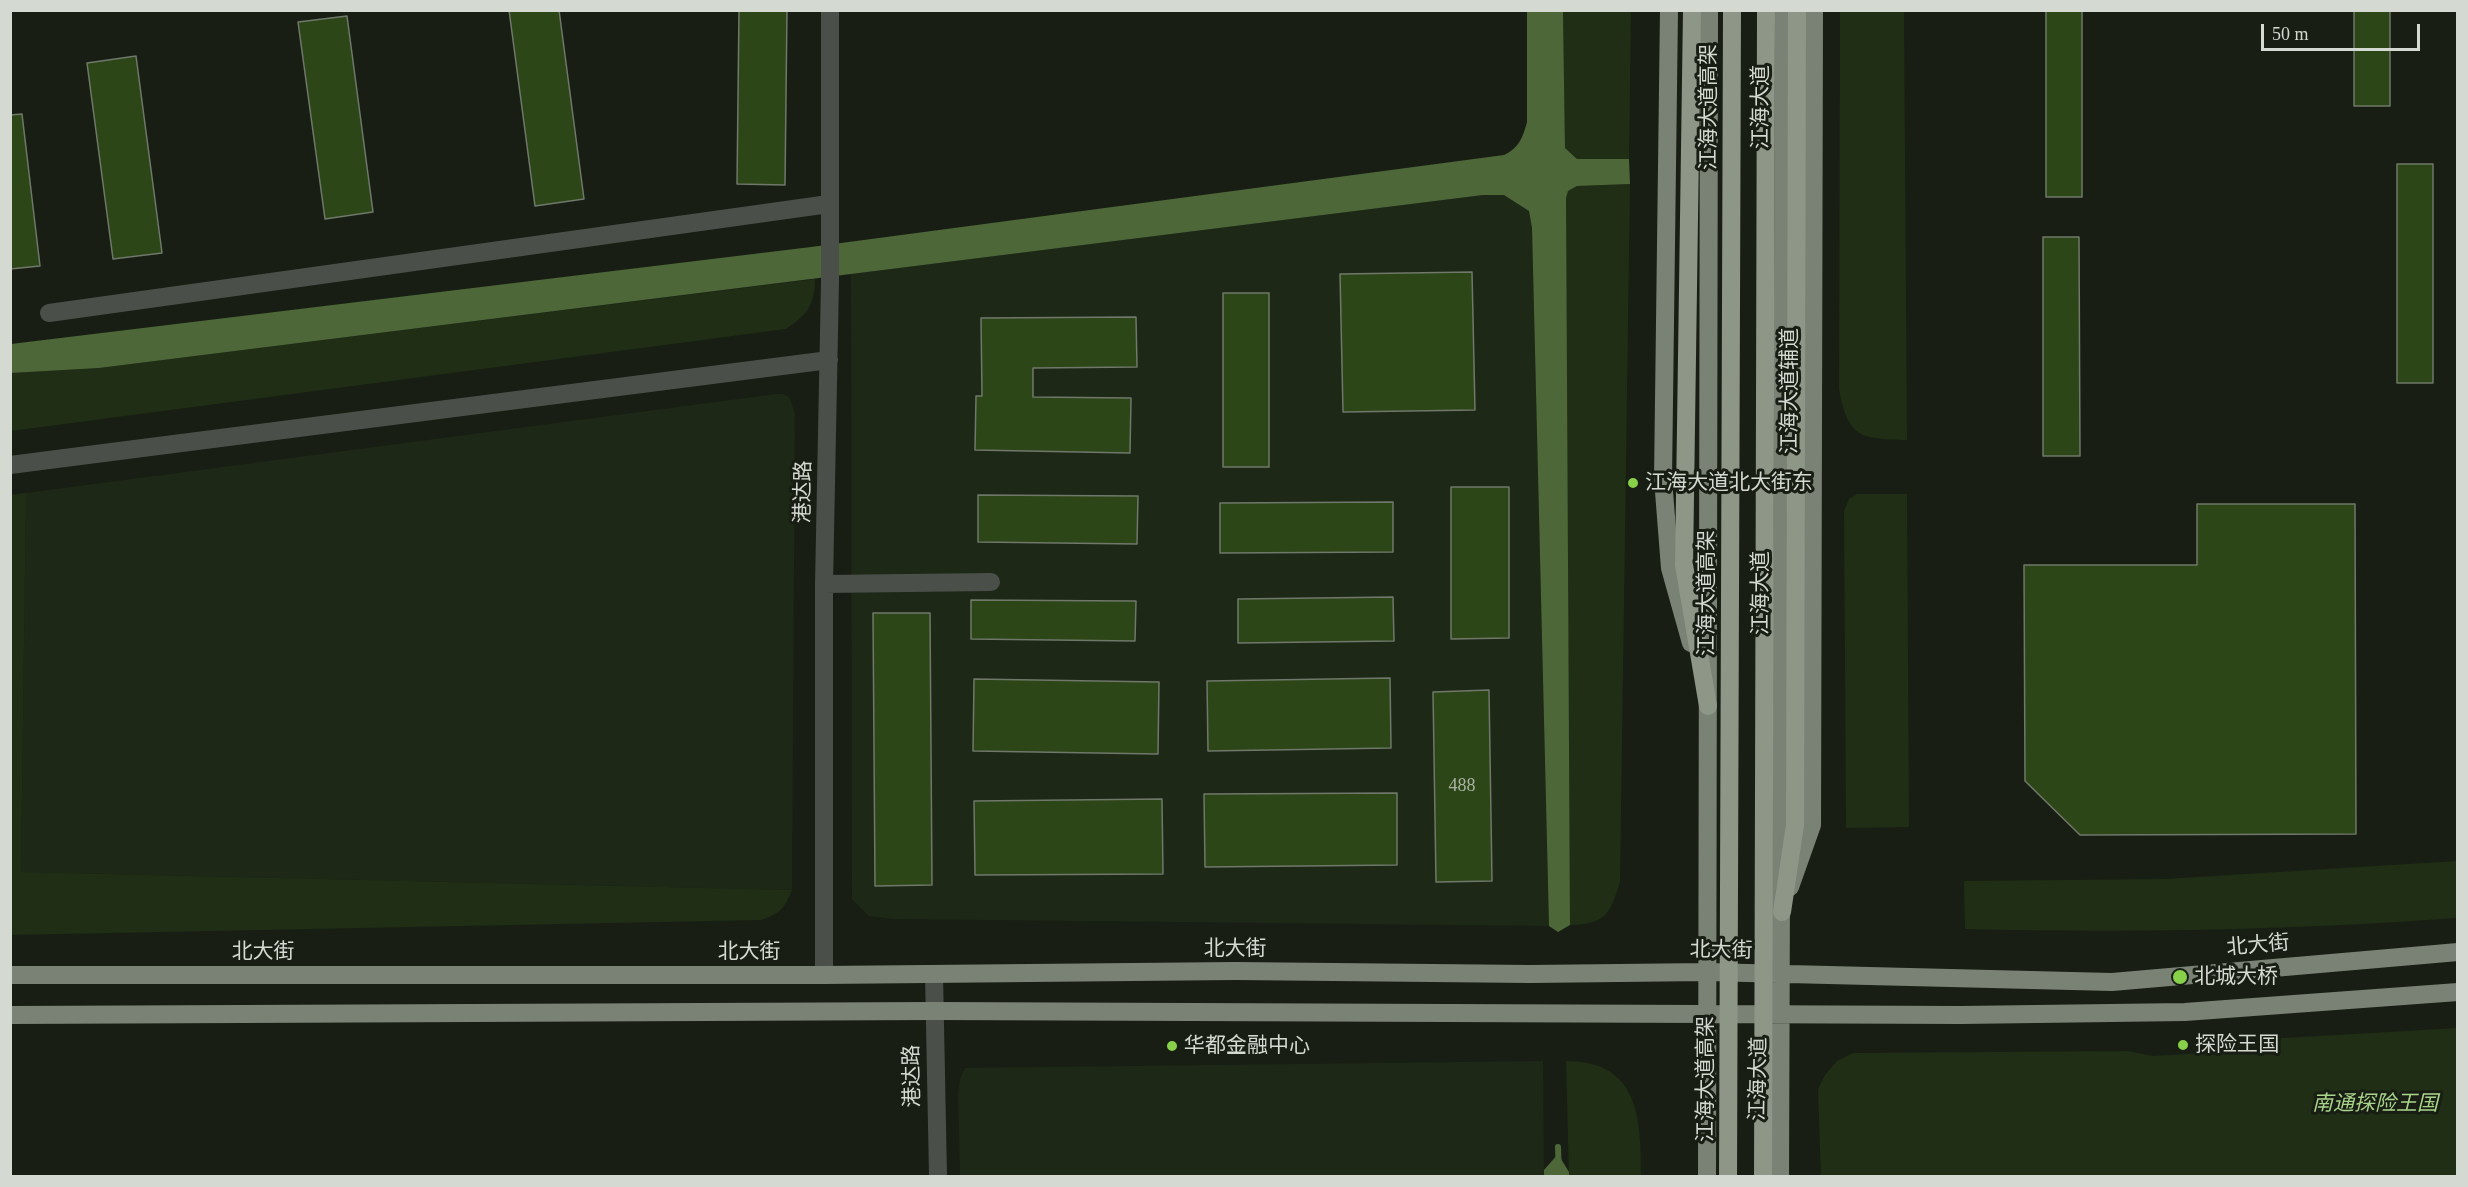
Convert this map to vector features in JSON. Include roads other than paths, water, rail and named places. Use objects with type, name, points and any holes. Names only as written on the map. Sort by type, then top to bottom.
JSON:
[{"type":"highway","points":[[1692,10],[1677,566],[1708,706]]},
{"type":"highway","name":"江海大道高架","points":[[1728,1176],[1732,10]]},
{"type":"highway","points":[[1763,1176],[1766,10]]},
{"type":"highway","points":[[1782,912],[1795,825],[1797,10]]},
{"type":"main road","points":[[1669,10],[1663,479],[1677,566]]},
{"type":"main road","points":[[1707,1176],[1706,553],[1709,10]]},
{"type":"main road","name":"江海大道","points":[[1780,1176],[1784,10]]},
{"type":"main road","name":"江海大道辅道","points":[[1782,912],[1812,825],[1814,10]]},
{"type":"main road","name":"北大街","points":[[10,975],[825,975],[1235,971],[1530,974],[1707,972],[2112,981],[2457,952]]},
{"type":"main road","points":[[10,1015],[934,1011],[1961,1015],[2185,1012],[2457,992]]},
{"type":"street","name":"港达路","points":[[825,975],[825,584],[831,282],[830,10]]},
{"type":"street","points":[[49,313],[829,204]]},
{"type":"street","points":[[10,465],[829,360]]},
{"type":"street","points":[[825,584],[991,582]]},
{"type":"street","name":"港达路","points":[[934,974],[938,1176]]},
{"type":"waterway","points":[[1558,1147],[1559,1176]]},
{"type":"place","name":"江海大道北大街东","points":[[1633,483]]},
{"type":"place","name":"北城大桥","points":[[2180,977]]},
{"type":"place","name":"探险王国","points":[[2183,1045]]},
{"type":"place","name":"华都金融中心","points":[[1172,1046]]},
{"type":"park label","name":"南通探险王国","points":[[2375,1104]]}]
